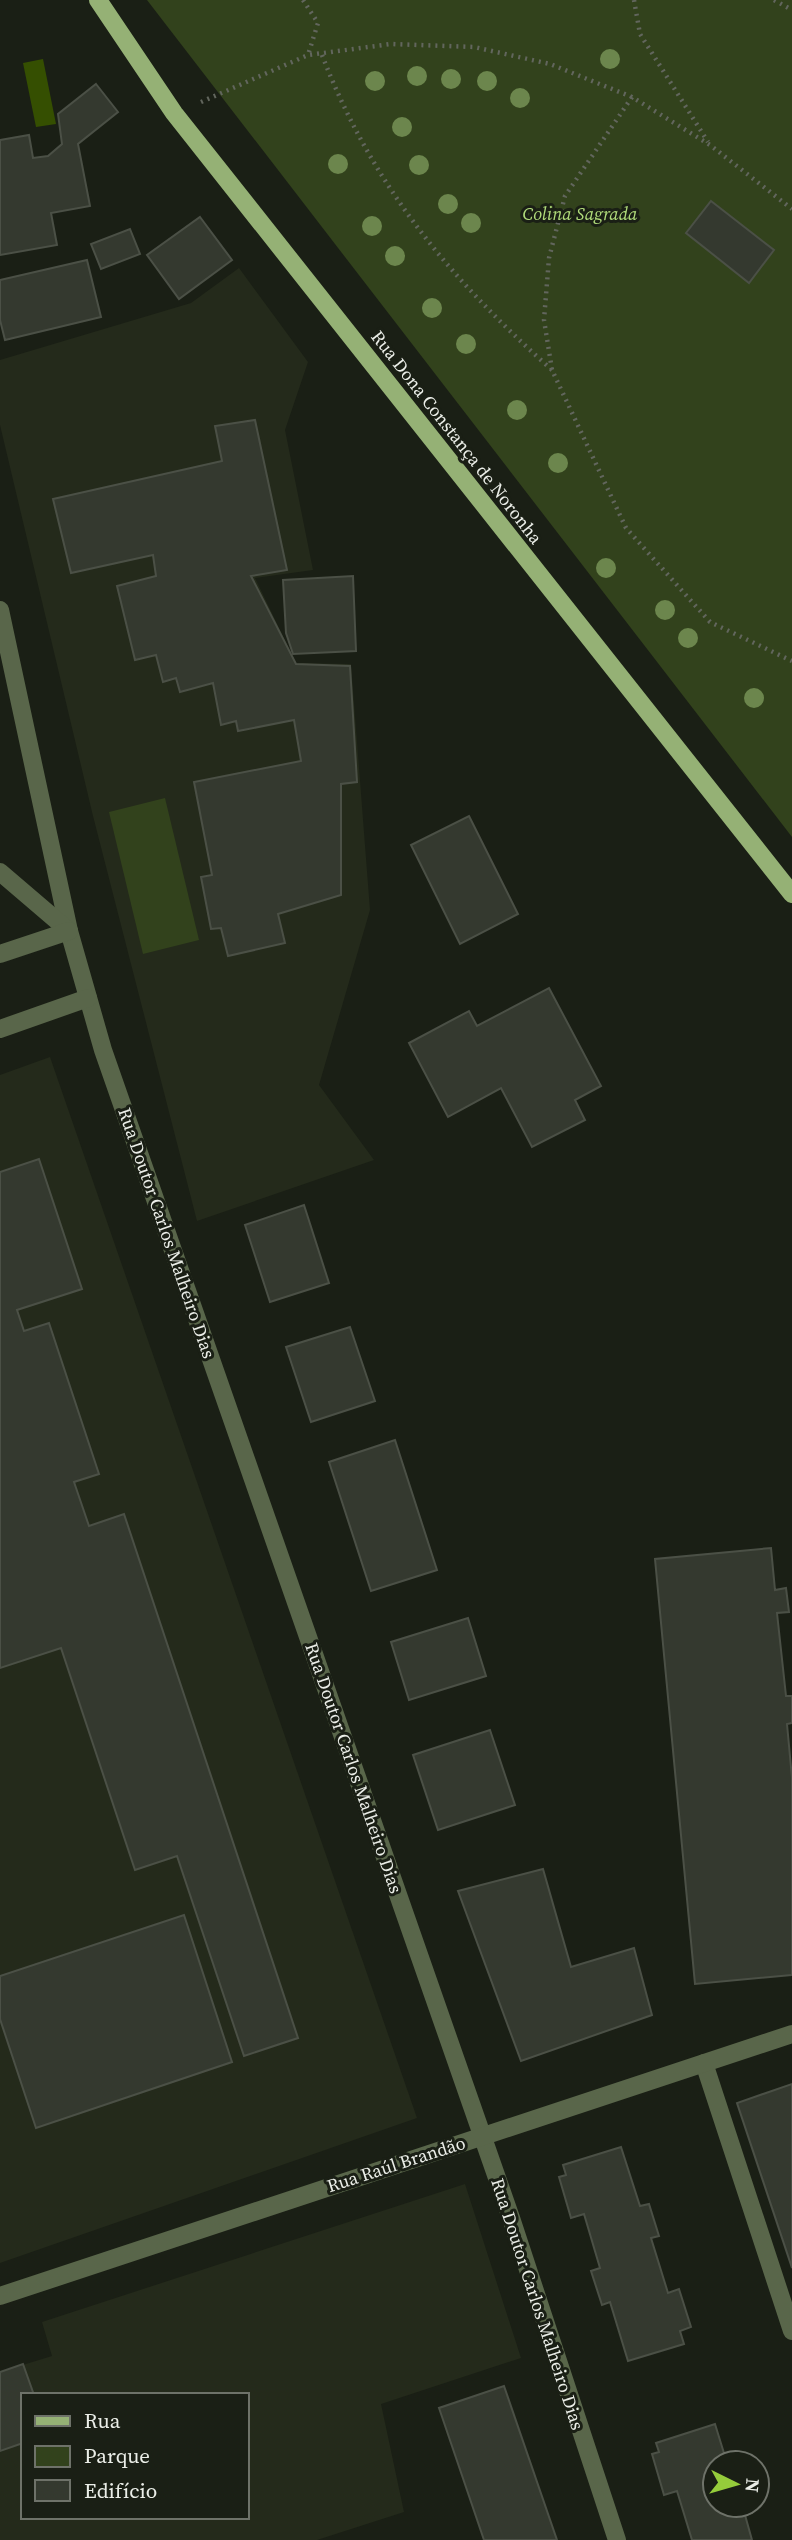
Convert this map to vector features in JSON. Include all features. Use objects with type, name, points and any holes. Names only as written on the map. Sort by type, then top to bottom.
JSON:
[{"type":"main road","name":"Rua Dona Constança de Noronha","points":[[98,0],[174,113],[792,894]]},
{"type":"street","name":"Rua Doutor Carlos Malheiro Dias","points":[[0,610],[69,931],[103,1050],[482,2135],[617,2540]]},
{"type":"street","points":[[0,872],[69,931]]},
{"type":"street","points":[[0,954],[69,931]]},
{"type":"street","points":[[0,1029],[88,998]]},
{"type":"street","name":"Rua Raúl Brandão","points":[[0,2296],[792,2034]]},
{"type":"street","points":[[704,2063],[792,2331]]},
{"type":"path","points":[[303,0],[318,23],[309,55]]},
{"type":"path","points":[[634,0],[640,34],[710,145]]},
{"type":"path","points":[[774,0],[792,10]]},
{"type":"path","points":[[174,113],[309,55],[391,44],[474,47],[551,64],[632,97],[710,145],[792,209]]},
{"type":"path","points":[[322,55],[359,135],[392,192],[433,249],[479,301],[552,370]]},
{"type":"path","points":[[632,97],[565,196],[549,258],[544,320],[552,370],[626,528],[710,622],[792,661]]},
{"type":"shaded area","points":[[43,59],[56,124],[36,127],[23,63]]},
{"type":"shaded area","points":[[239,268],[308,362],[285,430],[313,570],[255,578],[296,663],[351,664],[370,910],[319,1085],[374,1160],[197,1221],[93,816],[0,425],[0,360],[191,303]]},
{"type":"shaded area","points":[[50,1057],[417,2118],[0,2263],[0,1075]]},
{"type":"shaded area","points":[[465,2184],[521,2358],[381,2404],[404,2512],[317,2540],[0,2540],[0,2372],[52,2356],[42,2322]]},
{"type":"green space","name":"Colina Sagrada","points":[[147,0],[792,0],[792,837]]},
{"type":"green space","points":[[165,798],[199,940],[143,954],[109,812]]},
{"type":"building","points":[[96,84],[118,112],[78,144],[90,206],[51,213],[57,245],[0,255],[0,140],[29,135],[33,158],[48,156],[62,144],[58,114]]},
{"type":"building","points":[[711,201],[774,250],[749,283],[686,233]]},
{"type":"building","points":[[200,217],[232,260],[179,299],[147,255]]},
{"type":"building","points":[[130,229],[140,254],[101,269],[91,244]]},
{"type":"building","points":[[87,260],[101,317],[5,340],[0,320],[0,280]]},
{"type":"building","points":[[255,420],[287,570],[251,576],[296,664],[350,666],[357,782],[341,784],[341,895],[278,914],[285,943],[228,956],[221,928],[211,929],[201,877],[212,875],[194,782],[301,761],[294,720],[238,731],[236,721],[221,725],[213,683],[180,692],[176,678],[163,682],[156,655],[135,660],[117,586],[156,576],[153,555],[71,573],[53,499],[222,461],[215,426]]},
{"type":"building","points":[[353,576],[356,651],[293,654],[286,633],[283,580]]},
{"type":"building","points":[[469,816],[518,914],[460,944],[411,845]]},
{"type":"building","points":[[549,988],[601,1086],[575,1100],[585,1120],[532,1147],[501,1088],[448,1117],[409,1043],[469,1011],[477,1026]]},
{"type":"building","points":[[39,1159],[82,1289],[17,1310],[24,1331],[49,1323],[99,1474],[74,1482],[89,1526],[124,1514],[298,2038],[244,2056],[177,1856],[135,1870],[61,1648],[0,1668],[0,1172]]},
{"type":"building","points":[[304,1205],[329,1283],[270,1302],[245,1225]]},
{"type":"building","points":[[350,1327],[375,1401],[311,1422],[286,1347]]},
{"type":"building","points":[[395,1440],[437,1570],[371,1591],[329,1462]]},
{"type":"building","points":[[771,1548],[775,1590],[786,1588],[789,1612],[777,1613],[786,1696],[792,1696],[792,1723],[787,1724],[792,1778],[792,1975],[695,1984],[655,1559]]},
{"type":"building","points":[[468,1618],[486,1676],[409,1700],[391,1642]]},
{"type":"building","points":[[490,1730],[515,1805],[438,1830],[413,1755]]},
{"type":"building","points":[[543,1869],[571,1967],[634,1948],[652,2015],[521,2061],[458,1891]]},
{"type":"building","points":[[184,1915],[232,2062],[36,2128],[0,2019],[0,1976]]},
{"type":"building","points":[[792,2084],[792,2268],[737,2103]]},
{"type":"building","points":[[621,2147],[640,2206],[649,2204],[659,2236],[651,2238],[668,2293],[679,2289],[691,2327],[680,2331],[684,2344],[628,2361],[610,2302],[602,2305],[591,2271],[600,2268],[584,2214],[571,2218],[559,2177],[566,2175],[563,2165]]},
{"type":"building","points":[[23,2364],[33,2393],[21,2393],[21,2444],[0,2451],[0,2372]]},
{"type":"building","points":[[504,2386],[557,2540],[484,2540],[439,2408]]},
{"type":"building","points":[[715,2424],[723,2449],[701,2449],[701,2519],[746,2519],[752,2540],[692,2540],[677,2491],[664,2495],[652,2454],[659,2452],[656,2443]]}]
